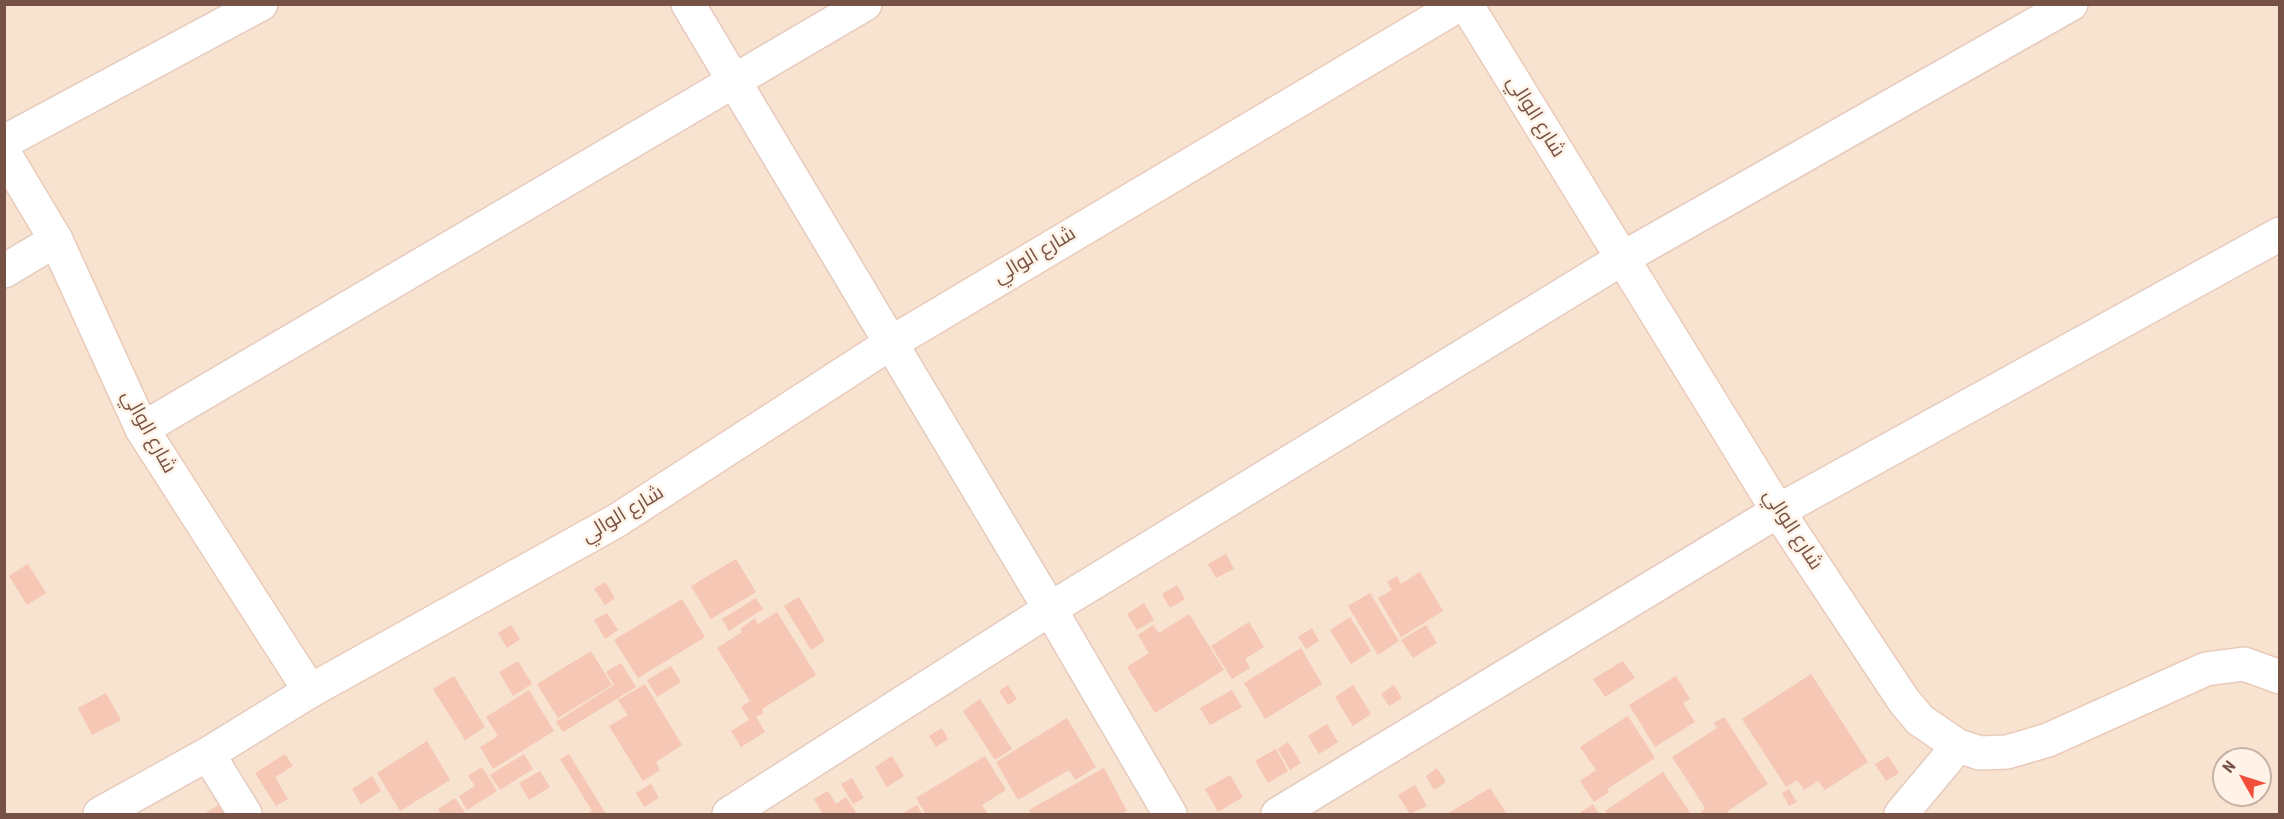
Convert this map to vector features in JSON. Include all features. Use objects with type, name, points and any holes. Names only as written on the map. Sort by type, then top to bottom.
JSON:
[{"type":"street","points":[[4,142],[261,4]]},
{"type":"street","points":[[688,4],[1170,814]]},
{"type":"street","points":[[142,429],[736,82],[865,4]]},
{"type":"street","name":"شارع الوالي","points":[[4,153],[56,240],[142,429],[310,692],[616,521],[891,343],[1460,4]]},
{"type":"street","name":"شارع الوالي","points":[[1466,4],[1778,511],[1904,701],[1920,720],[1958,746],[1980,753],[2007,752],[2048,741],[2206,669],[2244,664],[2280,677]]},
{"type":"street","points":[[729,814],[1050,609],[1623,258],[2072,4]]},
{"type":"street","points":[[1278,814],[1778,511],[2280,234]]},
{"type":"street","points":[[4,272],[56,240]]},
{"type":"street","points":[[100,814],[208,754],[310,692]]},
{"type":"street","points":[[1901,814],[1958,746]]},
{"type":"street","points":[[208,754],[245,814]]},
{"type":"shaded area","points":[[5,5],[2279,5],[2279,814],[5,814]]},
{"type":"building","points":[[1226,554],[1234,569],[1216,578],[1208,564]]},
{"type":"building","points":[[736,559],[756,592],[711,619],[691,586]]},
{"type":"building","points":[[28,564],[46,593],[27,605],[9,576]]},
{"type":"building","points":[[1420,572],[1443,611],[1401,637],[1378,598],[1392,590],[1387,582],[1397,576],[1401,584]]},
{"type":"building","points":[[605,582],[615,598],[605,605],[594,589]]},
{"type":"building","points":[[1177,585],[1185,599],[1170,608],[1162,594]]},
{"type":"building","points":[[1370,593],[1399,641],[1378,655],[1348,606]]},
{"type":"building","points":[[799,597],[825,641],[811,650],[784,606]]},
{"type":"building","points":[[756,598],[763,609],[729,631],[722,619]]},
{"type":"building","points":[[682,599],[705,637],[638,678],[614,640]]},
{"type":"building","points":[[1144,603],[1154,620],[1137,630],[1127,614]]},
{"type":"building","points":[[777,612],[816,675],[762,709],[763,713],[756,717],[765,732],[741,747],[731,731],[749,720],[741,707],[750,701],[717,648],[742,632],[740,629],[755,618],[758,624]]},
{"type":"building","points":[[607,613],[618,630],[605,639],[594,620]]},
{"type":"building","points":[[1189,614],[1224,670],[1155,713],[1127,667],[1149,653],[1138,635],[1153,625],[1159,633]]},
{"type":"building","points":[[1350,617],[1371,651],[1351,664],[1330,630]]},
{"type":"building","points":[[1249,622],[1264,647],[1245,659],[1250,668],[1232,679],[1211,646]]},
{"type":"building","points":[[511,625],[520,639],[507,648],[498,633]]},
{"type":"building","points":[[1426,625],[1437,643],[1413,658],[1401,640]]},
{"type":"building","points":[[1312,628],[1319,641],[1306,649],[1298,637]]},
{"type":"building","points":[[1301,648],[1322,684],[1265,719],[1244,683]]},
{"type":"building","points":[[591,651],[612,685],[558,718],[537,684]]},
{"type":"building","points":[[518,661],[532,684],[513,696],[499,672]]},
{"type":"building","points":[[1623,661],[1635,678],[1605,697],[1593,679]]},
{"type":"building","points":[[621,663],[636,687],[563,732],[556,722],[614,685],[606,672]]},
{"type":"building","points":[[671,666],[681,682],[657,697],[647,680]]},
{"type":"building","points":[[1811,674],[1868,762],[1825,790],[1818,781],[1804,790],[1797,780],[1786,787],[1742,719]]},
{"type":"building","points":[[454,676],[485,727],[465,740],[433,689]]},
{"type":"building","points":[[1676,676],[1690,699],[1683,703],[1695,722],[1655,747],[1629,705]]},
{"type":"building","points":[[645,684],[682,745],[656,762],[660,770],[643,781],[609,726],[628,715],[618,700]]},
{"type":"building","points":[[1008,685],[1017,699],[1008,705],[999,691]]},
{"type":"building","points":[[1353,685],[1371,714],[1353,726],[1335,697]]},
{"type":"building","points":[[1394,685],[1402,698],[1389,706],[1381,694]]},
{"type":"building","points":[[529,690],[554,731],[493,769],[480,747],[498,736],[486,717]]},
{"type":"building","points":[[1232,690],[1242,707],[1210,725],[1200,708]]},
{"type":"building","points":[[106,693],[121,720],[92,735],[78,708]]},
{"type":"building","points":[[980,699],[1012,749],[995,760],[963,711]]},
{"type":"building","points":[[1628,716],[1655,758],[1607,789],[1609,792],[1594,802],[1580,781],[1596,770],[1580,747]]},
{"type":"building","points":[[1724,717],[1768,784],[1728,811],[1730,814],[1699,814],[1705,808],[1672,757],[1717,728],[1714,723]]},
{"type":"building","points":[[1067,718],[1096,767],[1075,780],[1069,770],[1018,800],[996,762]]},
{"type":"building","points":[[1327,724],[1338,742],[1319,754],[1308,736]]},
{"type":"building","points":[[942,728],[948,739],[936,747],[929,736]]},
{"type":"building","points":[[427,741],[450,780],[400,811],[377,773]]},
{"type":"building","points":[[1288,742],[1301,763],[1290,770],[1278,749]]},
{"type":"building","points":[[1276,749],[1288,771],[1268,783],[1255,761]]},
{"type":"building","points":[[285,754],[293,766],[275,777],[288,799],[276,806],[255,773]]},
{"type":"building","points":[[524,754],[533,769],[500,790],[490,775]]},
{"type":"building","points":[[569,754],[606,814],[586,814],[592,811],[560,759]]},
{"type":"building","points":[[892,756],[904,776],[887,787],[875,767]]},
{"type":"building","points":[[985,756],[1006,790],[982,805],[988,814],[926,814],[916,798]]},
{"type":"building","points":[[1888,756],[1899,773],[1886,781],[1875,764]]},
{"type":"building","points":[[482,767],[497,791],[467,810],[459,796],[475,786],[468,776]]},
{"type":"building","points":[[1104,768],[1127,811],[1120,814],[1031,814],[1029,810]]},
{"type":"building","points":[[1437,768],[1446,782],[1434,790],[1426,776]]},
{"type":"building","points":[[540,771],[550,787],[529,800],[519,783]]},
{"type":"building","points":[[1663,772],[1691,814],[1607,814],[1605,811]]},
{"type":"building","points":[[1230,775],[1243,797],[1218,812],[1205,789]]},
{"type":"building","points":[[372,776],[381,791],[361,804],[352,789]]},
{"type":"building","points":[[852,778],[864,798],[853,804],[841,784]]},
{"type":"building","points":[[651,784],[659,798],[644,807],[636,793]]},
{"type":"building","points":[[1415,785],[1427,806],[1410,814],[1398,795]]},
{"type":"building","points":[[1490,788],[1507,814],[1447,814]]},
{"type":"building","points":[[1789,789],[1797,802],[1789,806],[1782,793]]},
{"type":"building","points":[[828,791],[836,804],[846,797],[857,814],[823,814],[814,799]]},
{"type":"building","points":[[455,798],[466,814],[441,814],[438,809]]},
{"type":"building","points":[[220,804],[227,814],[204,814]]},
{"type":"building","points":[[1593,804],[1599,814],[1578,814]]},
{"type":"building","points":[[917,805],[922,814],[901,814]]}]
